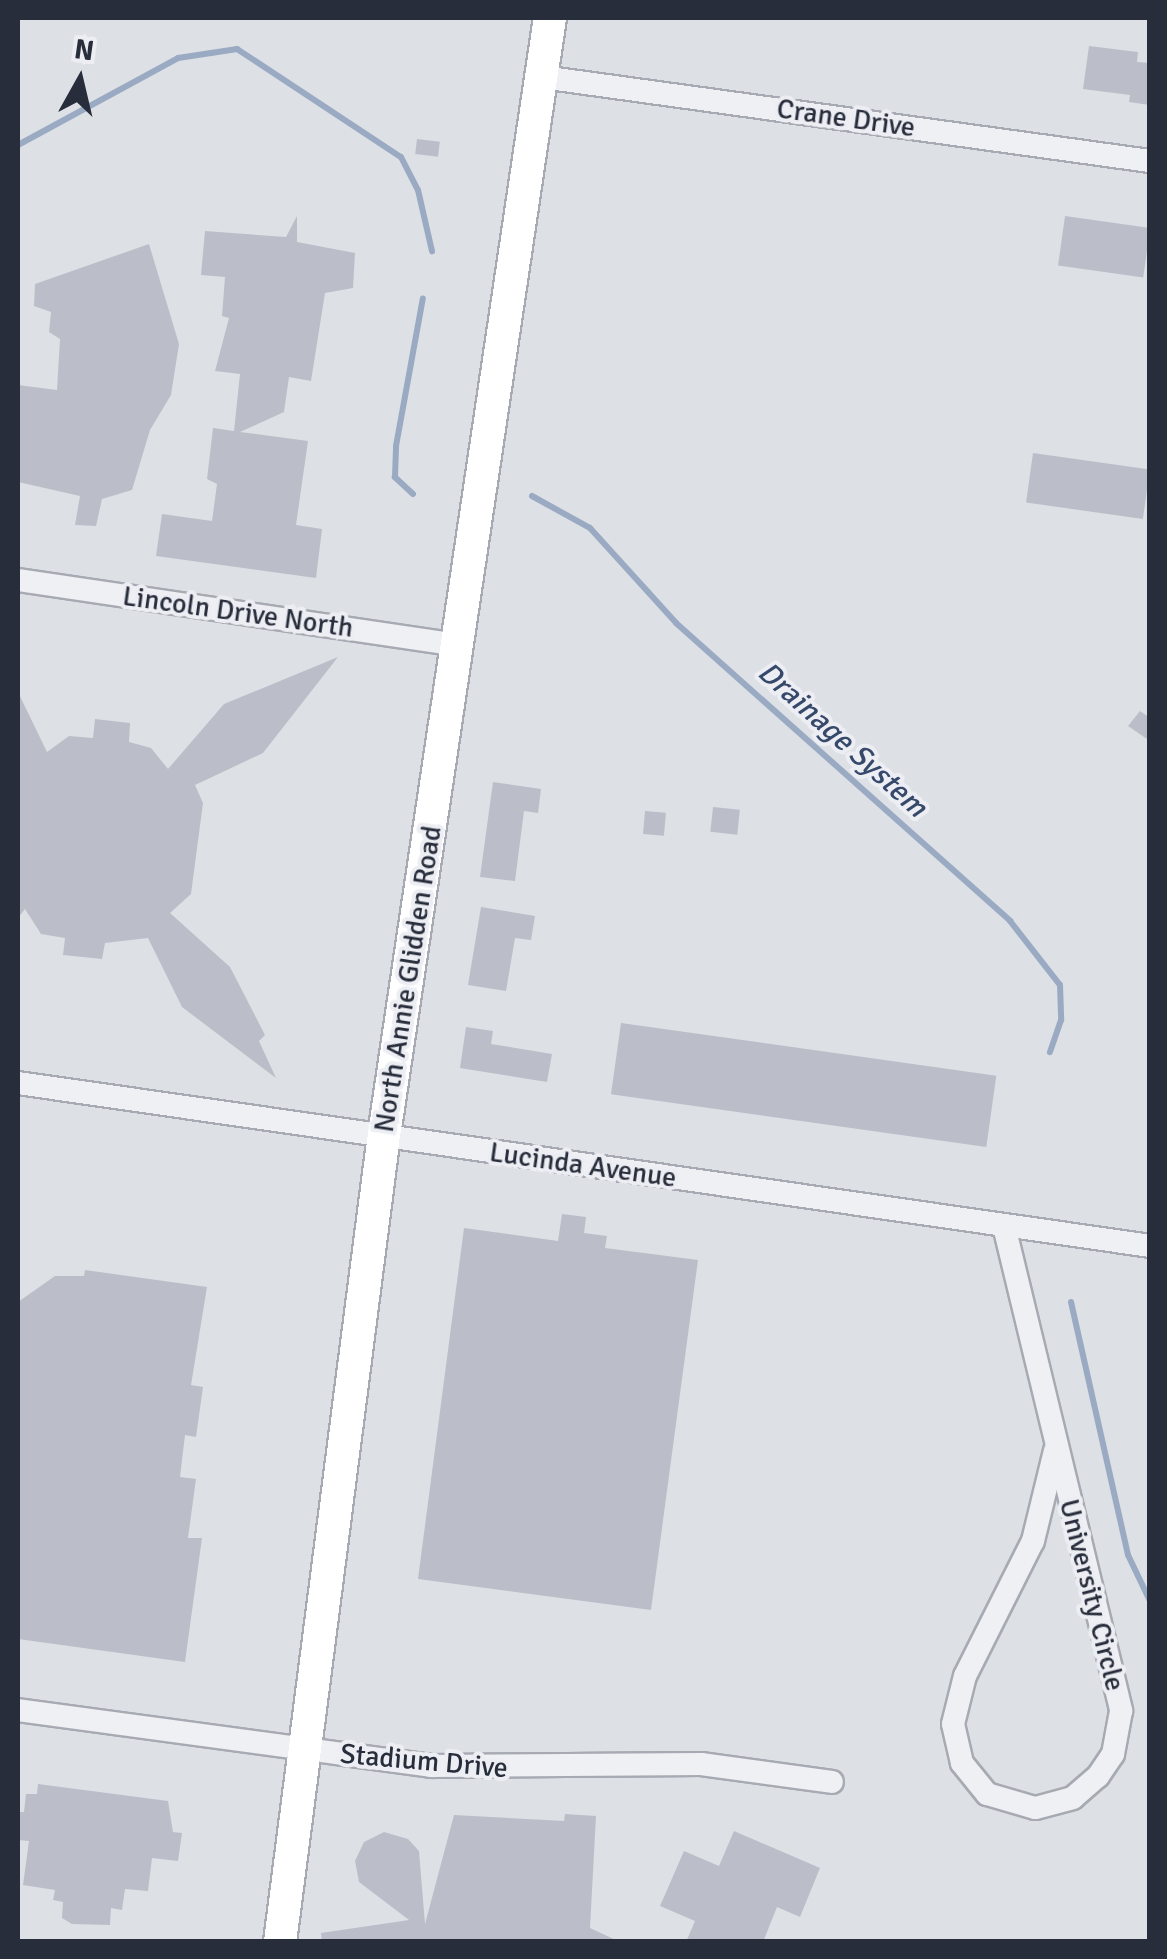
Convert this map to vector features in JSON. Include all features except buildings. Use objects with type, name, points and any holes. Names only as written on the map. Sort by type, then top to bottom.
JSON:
[{"type":"main road","name":"North Annie Glidden Road","points":[[280,1942],[308,1750],[384,1135],[550,18]]},
{"type":"street","name":"Crane Drive","points":[[542,77],[1150,161]]},
{"type":"street","name":"Lincoln Drive North","points":[[18,580],[458,644]]},
{"type":"street","name":"Lucinda Avenue","points":[[18,1082],[1150,1246]]},
{"type":"street","name":"University Circle","points":[[1004,1226],[1055,1451],[1112,1656],[1120,1722],[1114,1754],[1087,1788],[1035,1808],[987,1794],[962,1764],[953,1724],[965,1676],[1032,1541],[1055,1451]]},
{"type":"street","name":"Stadium Drive","points":[[18,1710],[308,1750],[520,1770],[701,1764],[832,1782]]},
{"type":"waterway","name":"Drainage System","points":[[18,145],[178,58],[237,49],[401,157],[418,190],[432,251]]},
{"type":"waterway","name":"Drainage System","points":[[413,494],[395,477],[396,446],[423,298]]},
{"type":"waterway","name":"Drainage System","points":[[532,496],[590,528],[676,623],[1010,921],[1060,985],[1061,1020],[1050,1052]]},
{"type":"waterway","points":[[1071,1302],[1128,1555],[1150,1601]]}]
